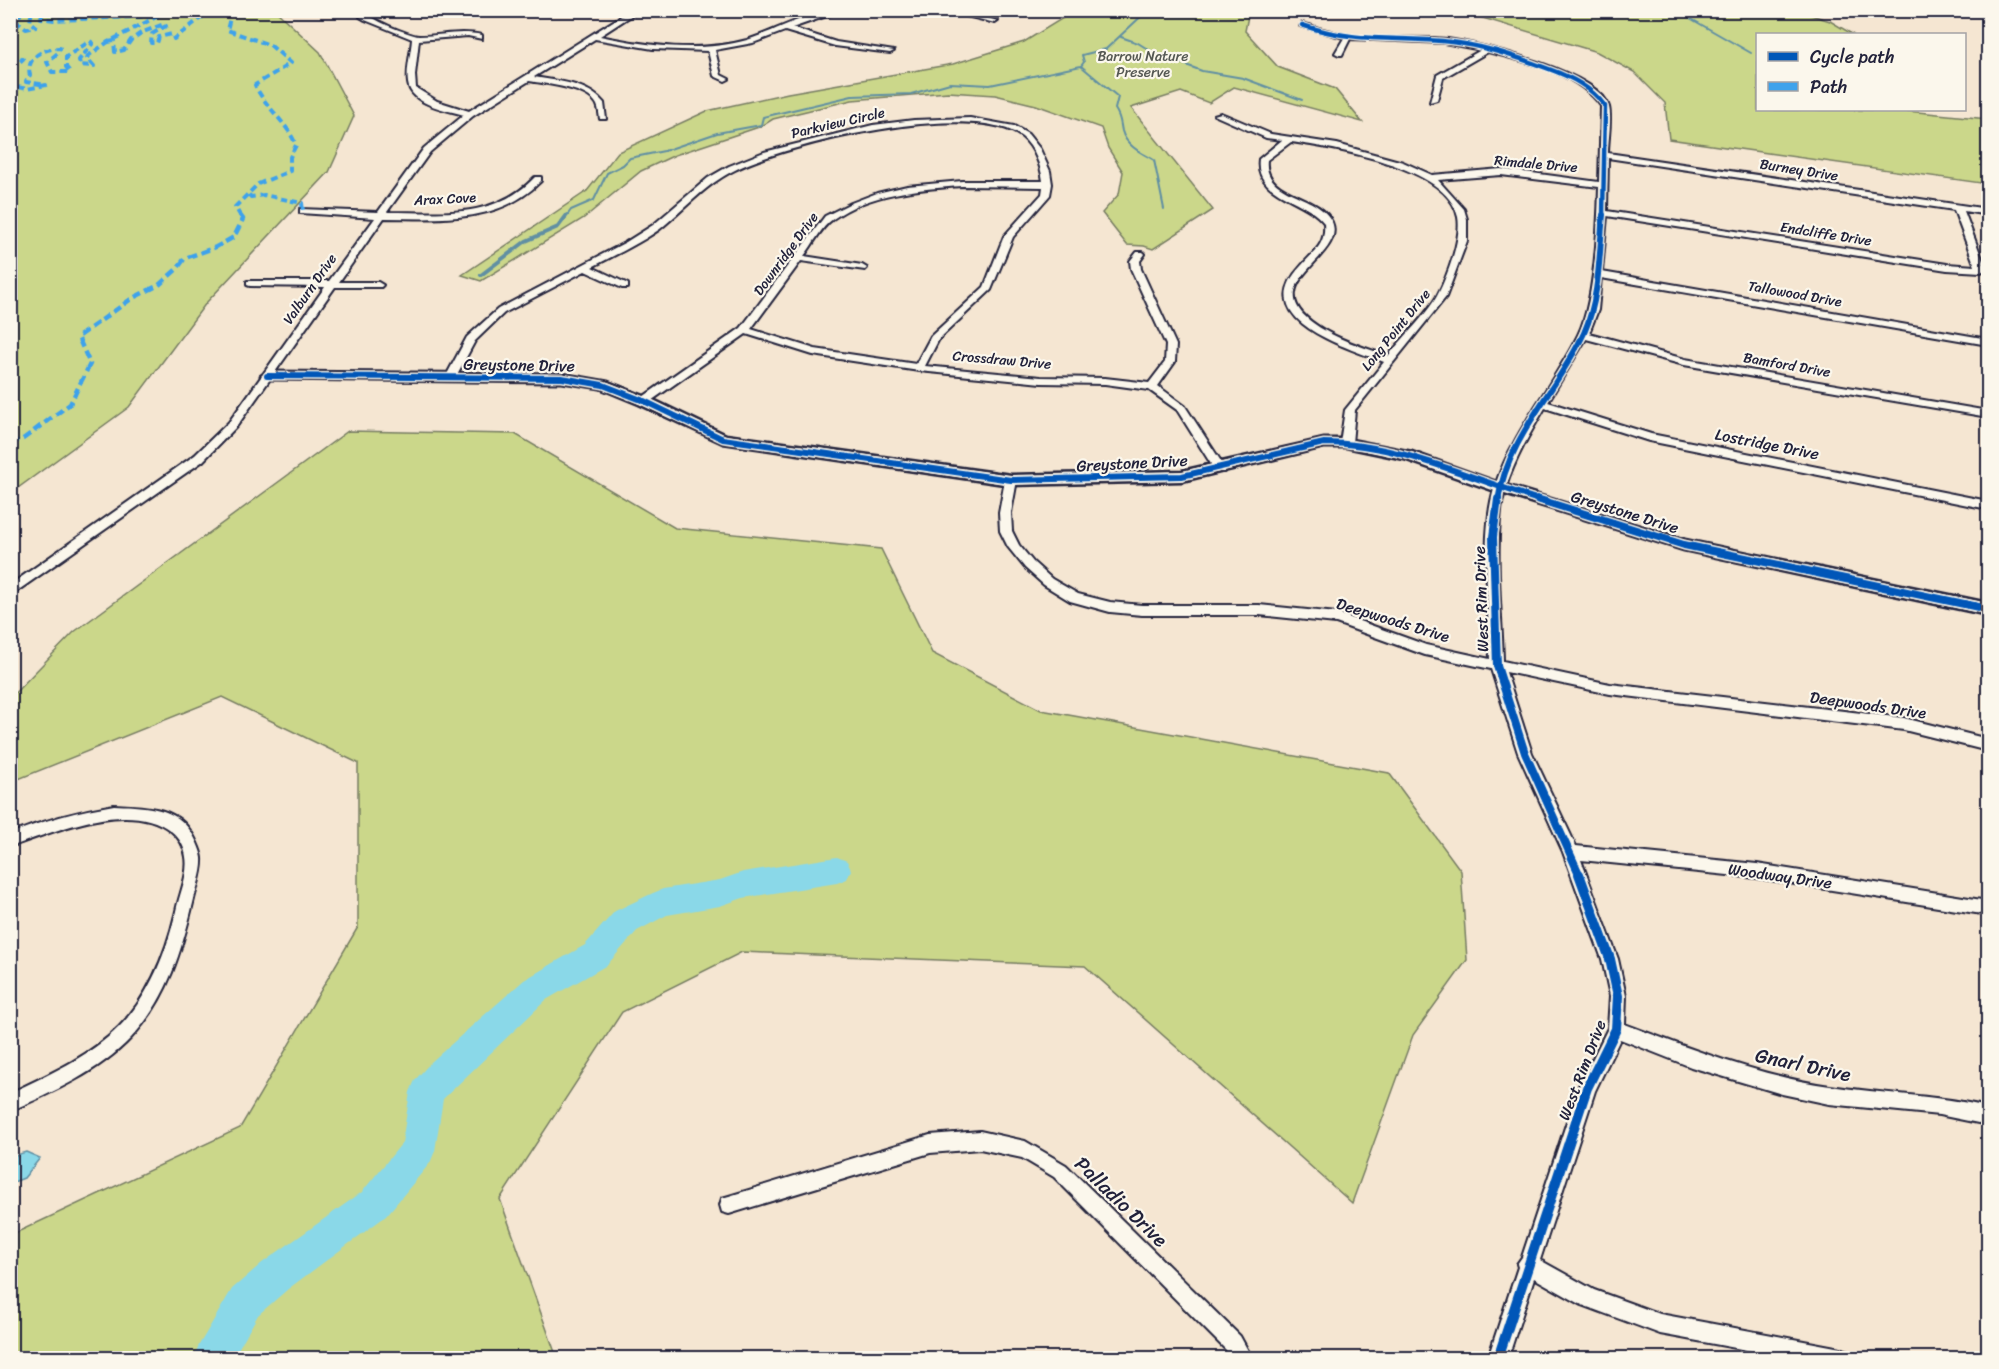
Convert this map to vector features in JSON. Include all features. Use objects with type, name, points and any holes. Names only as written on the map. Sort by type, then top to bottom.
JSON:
[{"type":"street","points":[[360,10],[362,16],[416,38],[468,34],[479,37]]},
{"type":"street","points":[[621,10],[636,12]]},
{"type":"street","points":[[595,37],[649,48],[684,50],[711,48],[750,41],[841,10]]},
{"type":"street","points":[[945,10],[995,21]]},
{"type":"street","name":"Valburn Drive","points":[[10,592],[199,458],[233,424],[330,283],[427,150],[470,114],[636,12]]},
{"type":"street","name":"West Rim Drive","points":[[1302,25],[1348,37],[1450,42],[1486,50],[1572,77],[1599,94],[1605,106],[1603,213],[1593,310],[1583,335],[1518,444],[1500,488],[1493,537],[1497,666],[1525,753],[1571,852],[1610,959],[1618,996],[1616,1029],[1587,1088],[1527,1264],[1498,1359]]},
{"type":"street","points":[[784,28],[835,44],[890,51]]},
{"type":"street","points":[[1339,53],[1348,37]]},
{"type":"street","points":[[416,38],[410,83],[414,92],[425,100],[470,114]]},
{"type":"street","points":[[711,48],[718,76],[725,79]]},
{"type":"street","points":[[1432,100],[1440,77],[1486,50]]},
{"type":"street","points":[[527,78],[591,94],[599,101],[603,117]]},
{"type":"street","name":"Long Point Drive","points":[[1218,115],[1269,136],[1334,146],[1400,164],[1431,178],[1444,189],[1460,209],[1463,219],[1462,241],[1441,297],[1350,410],[1346,443]]},
{"type":"street","name":"Parkview Circle","points":[[450,378],[471,339],[489,320],[518,301],[656,227],[711,180],[732,168],[767,154],[873,127],[914,122],[970,120],[1011,128],[1025,136],[1036,149],[1046,171],[1048,184]]},
{"type":"street","points":[[1288,140],[1263,159],[1260,170],[1262,176],[1279,189],[1320,212],[1327,220],[1331,230],[1330,238],[1294,277],[1290,285],[1290,295],[1294,306],[1310,325],[1325,334],[1389,360]]},
{"type":"street","name":"Burney Drive","points":[[1605,155],[1989,212]]},
{"type":"street","name":"Rimdale Drive","points":[[1431,178],[1501,172],[1603,185]]},
{"type":"street","name":"Arax Cove","points":[[303,211],[333,215],[456,214],[492,208],[530,190],[538,179]]},
{"type":"street","name":"Downridge Drive","points":[[644,401],[745,330],[828,218],[847,207],[906,187],[938,184],[1048,184]]},
{"type":"street","points":[[920,368],[935,338],[988,288],[1005,243],[1046,195],[1048,184]]},
{"type":"street","name":"Endcliffe Drive","points":[[1603,213],[1947,267],[1981,268],[1958,207]]},
{"type":"street","points":[[1140,254],[1135,261],[1136,269],[1171,345],[1170,362],[1152,387]]},
{"type":"street","points":[[798,258],[862,268]]},
{"type":"street","points":[[585,267],[625,286]]},
{"type":"street","name":"Tallowood Drive","points":[[1597,274],[1989,342]]},
{"type":"street","points":[[250,283],[378,285]]},
{"type":"street","name":"Crossdraw Drive","points":[[745,330],[813,352],[920,368],[1041,380],[1106,381],[1152,387],[1181,408],[1220,470]]},
{"type":"street","name":"Bamford Drive","points":[[1583,335],[1684,362],[1989,414]]},
{"type":"street","name":"Greystone Drive","points":[[267,376],[583,380],[644,401],[702,430],[734,441],[1011,480],[1182,476],[1220,470],[1324,443],[1346,443],[1407,456],[1500,488],[1684,545],[1989,609]]},
{"type":"street","name":"Lostridge Drive","points":[[1543,404],[1649,437],[1989,506]]},
{"type":"street","name":"Deepwoods Drive","points":[[1011,480],[1005,513],[1006,531],[1014,547],[1048,582],[1074,598],[1110,607],[1142,610],[1259,610],[1337,618],[1425,650],[1497,666],[1657,696],[1904,724],[1989,746]]},
{"type":"street","points":[[10,841],[76,817],[124,810],[153,813],[174,822],[185,836],[195,857],[178,937],[155,997],[135,1023],[106,1050],[70,1073],[10,1102]]},
{"type":"street","name":"Woodway Drive","points":[[1571,852],[1757,871],[1989,908]]},
{"type":"street","name":"Gnarl Drive","points":[[1616,1029],[1691,1058],[1782,1085],[1829,1095],[1939,1106],[1989,1116]]},
{"type":"street","name":"Palladio Drive","points":[[729,1205],[930,1144],[980,1140],[1025,1150],[1060,1171],[1233,1343],[1242,1359]]},
{"type":"street","points":[[1527,1264],[1589,1298],[1660,1324],[1841,1359]]},
{"type":"green space","points":[[11,10],[276,11],[320,52],[354,116],[329,172],[206,303],[129,407],[11,493]]},
{"type":"green space","name":"Barrow Nature Preserve","points":[[1067,11],[1249,11],[1245,31],[1278,67],[1335,89],[1362,122],[1234,87],[1209,103],[1181,92],[1131,108],[1213,210],[1153,249],[1127,245],[1102,213],[1119,194],[1123,172],[1108,148],[1101,128],[1036,105],[995,95],[948,92],[852,100],[773,119],[762,126],[675,155],[641,171],[584,218],[481,281],[462,275],[587,191],[618,152],[707,111],[788,93],[953,64],[1024,42],[1068,15]]},
{"type":"green space","points":[[1358,11],[1799,11],[1830,21],[1850,33],[1756,33],[1756,111],[1907,111],[1988,119],[1988,184],[1669,139],[1665,103],[1634,72],[1597,52],[1466,13],[1420,14]]},
{"type":"green space","points":[[348,431],[515,434],[675,528],[881,549],[932,653],[1041,710],[1389,773],[1461,871],[1467,960],[1413,1035],[1352,1203],[1085,966],[742,952],[622,1012],[500,1199],[557,1358],[11,1358],[11,1235],[240,1128],[358,927],[358,763],[222,697],[11,782],[11,697],[74,632]]},
{"type":"water","points":[[26,1152],[40,1158],[24,1178],[11,1183],[12,1159]]},
{"type":"waterway","points":[[1081,66],[1084,62],[1082,55],[1106,49],[1148,10]]},
{"type":"waterway","points":[[1650,10],[1688,17],[1751,53]]},
{"type":"waterway","points":[[1121,37],[1138,43],[1154,53],[1202,71],[1243,78],[1302,100]]},
{"type":"waterway","points":[[566,217],[571,210],[594,200],[607,173],[623,165],[630,158],[664,151],[717,133],[761,125],[763,117],[852,96],[911,94],[950,83],[990,85],[1081,66]]},
{"type":"waterway","points":[[1081,66],[1118,97],[1115,109],[1124,136],[1135,148],[1154,160],[1164,209]]},
{"type":"waterway","points":[[481,275],[526,241],[558,227],[567,215]]},
{"type":"waterway","points":[[212,1358],[245,1302],[275,1276],[374,1204],[418,1151],[427,1092],[443,1074],[535,990],[596,955],[626,921],[663,902],[720,893],[743,885],[837,870]]},
{"type":"marked path","points":[[22,10],[17,22],[26,29],[36,27],[30,22],[32,10]]},
{"type":"marked path","points":[[10,81],[13,86],[27,89],[46,85],[26,82],[30,75],[28,69],[32,59],[48,49],[60,48],[59,52],[47,62],[52,72],[70,72],[66,67],[66,57],[90,41],[93,43],[79,60],[80,65],[94,66],[87,58],[88,56],[108,42],[158,16],[54,20],[41,18],[43,10]]},
{"type":"marked path","points":[[108,42],[114,41],[115,52],[124,50],[135,36],[164,24],[166,26],[152,34],[151,43],[157,43],[159,37],[172,34],[174,39],[211,10]]},
{"type":"marked path","points":[[232,10],[227,30],[270,45],[285,55],[291,63],[255,85],[263,100],[286,127],[295,142],[296,145],[290,157],[290,171],[258,184],[248,194],[251,197],[264,195],[302,203],[303,211]]},
{"type":"marked path","points":[[10,61],[19,57],[23,59],[15,66],[10,76]]},
{"type":"marked path","points":[[10,443],[23,439],[70,404],[90,364],[78,337],[131,299],[159,285],[177,269],[185,258],[216,247],[234,237],[243,219],[235,207],[248,194]]},
{"type":"cycle path","points":[[1302,25],[1354,38],[1444,41],[1488,49],[1536,64],[1581,83],[1597,95],[1605,106],[1603,213],[1593,310],[1583,335],[1518,444],[1500,488],[1493,537],[1497,666],[1525,753],[1571,852],[1610,959],[1618,996],[1616,1029],[1587,1088],[1498,1358]]},
{"type":"cycle path","points":[[267,376],[562,378],[603,385],[644,401],[723,439],[1011,480],[1182,476],[1324,443],[1346,443],[1407,455],[1500,488],[1684,545],[1988,609]]}]
